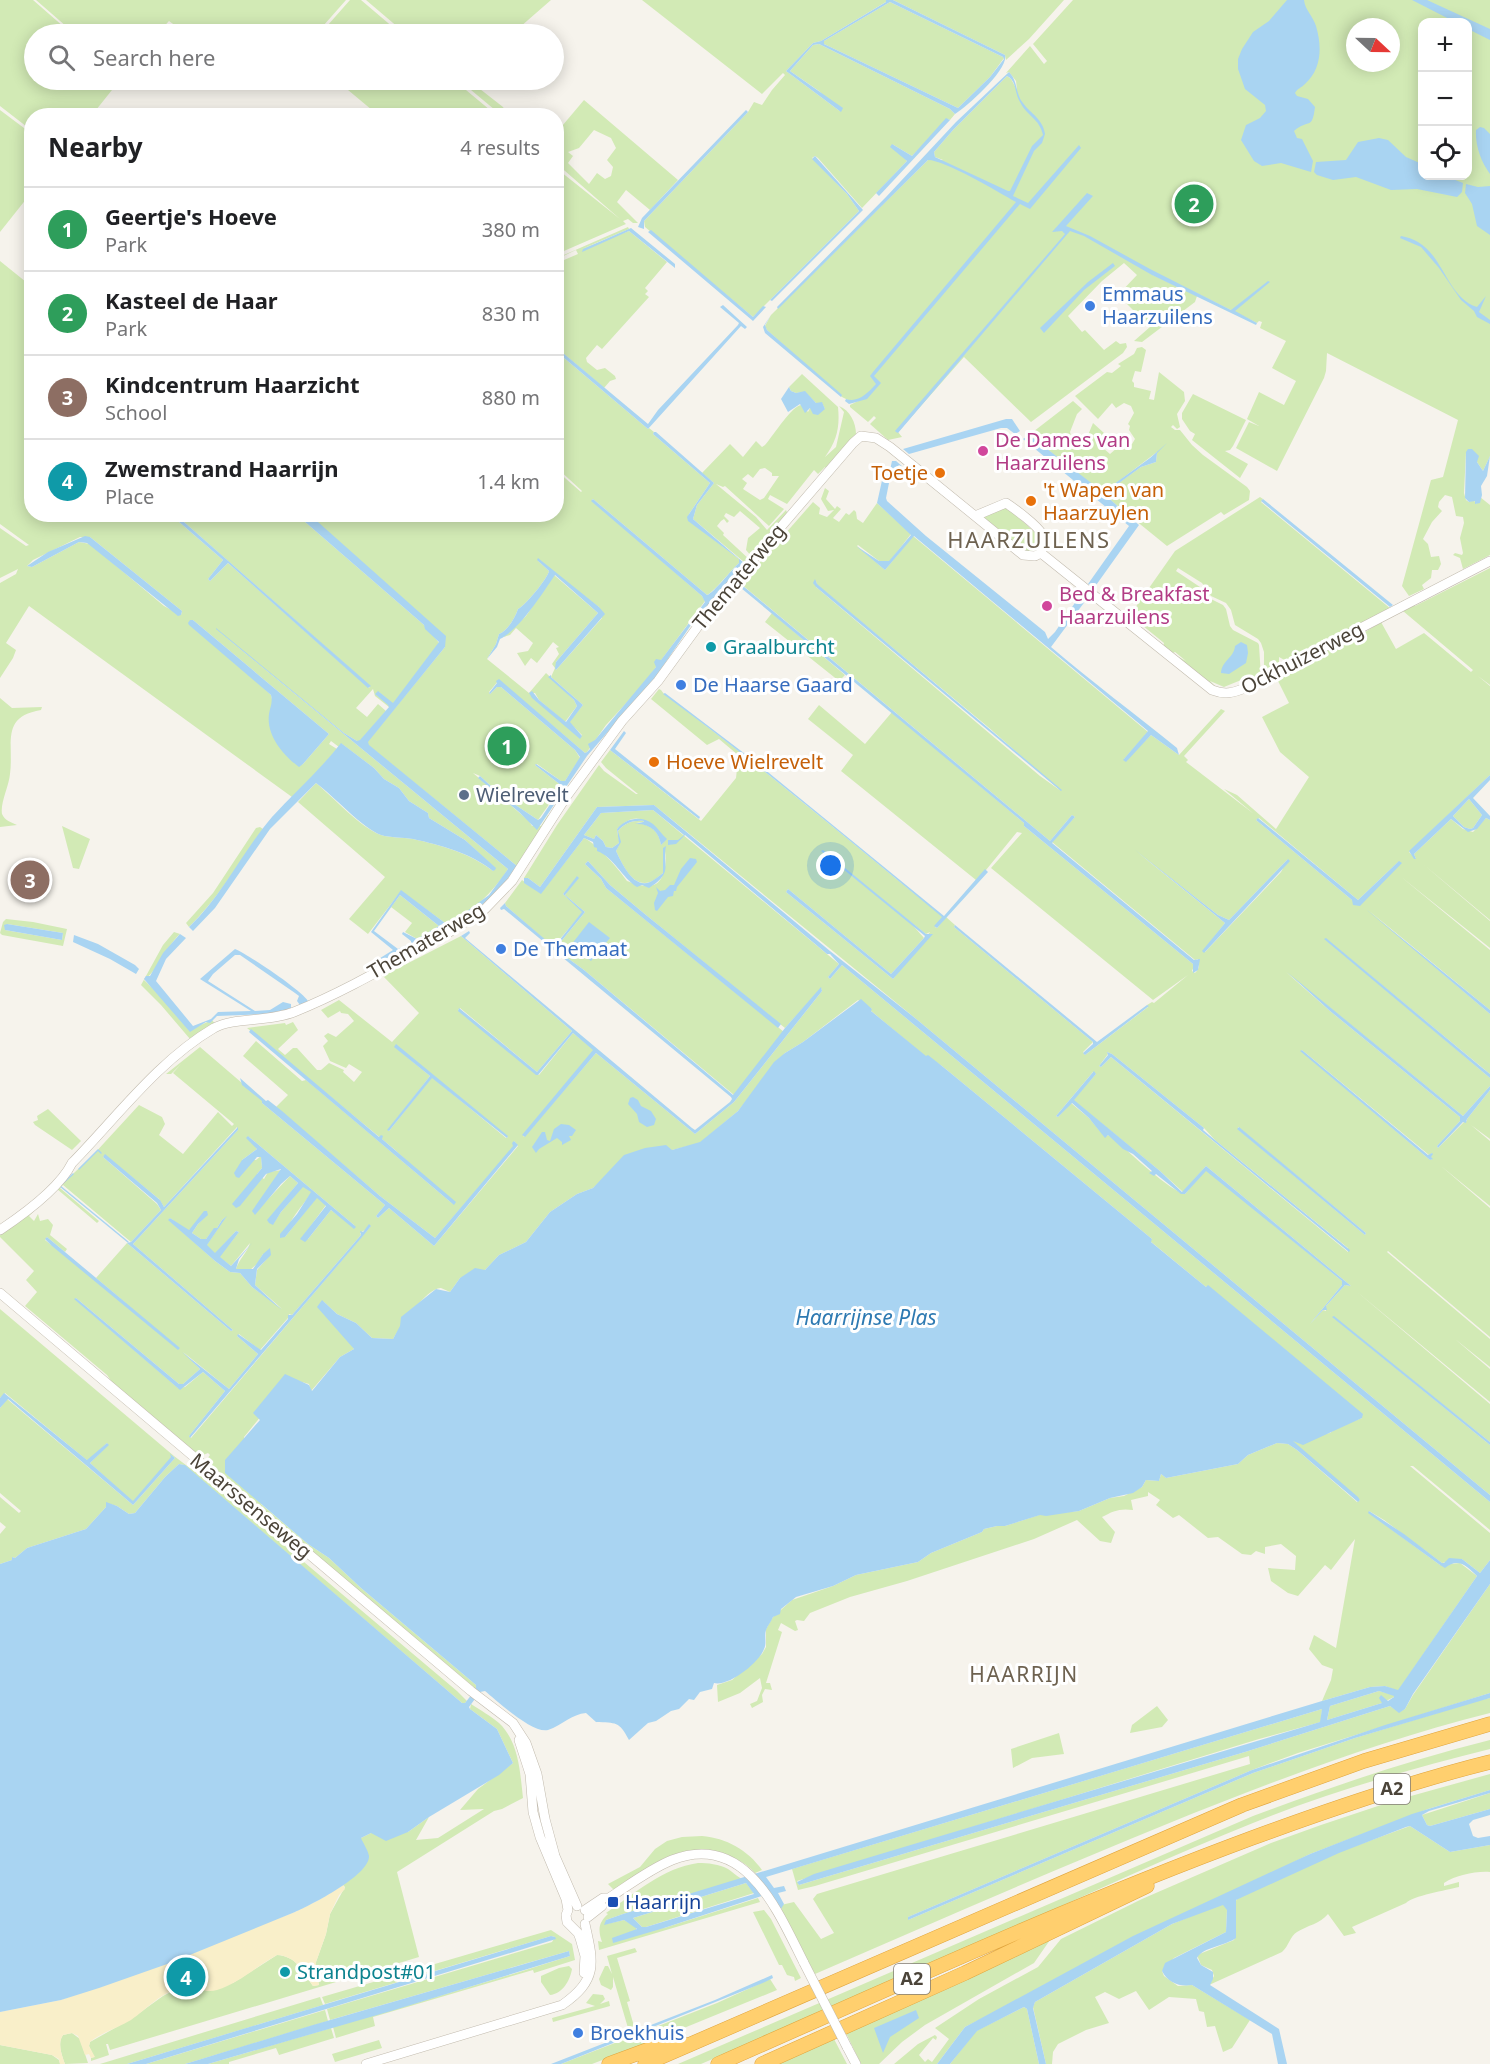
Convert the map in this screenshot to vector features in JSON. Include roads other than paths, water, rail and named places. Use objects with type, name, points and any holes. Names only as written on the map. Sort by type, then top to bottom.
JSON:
[{"type":"highway","name":"A2","points":[[645,2064],[1242,1805],[1374,1758],[1490,1725]]},
{"type":"highway","name":"A2","points":[[718,2064],[1106,1894],[1210,1853],[1368,1796],[1490,1762]]},
{"type":"highway","name":"A2","points":[[762,2064],[1028,1944],[1210,1853]]},
{"type":"highway","name":"A2","points":[[609,2064],[655,2047],[709,2036]]},
{"type":"street","name":"Thematerweg","points":[[0,1230],[19,1217],[57,1182],[157,1072],[189,1045],[217,1027],[234,1022],[278,1017],[313,1004],[468,922],[495,900],[512,881],[566,797],[622,721],[658,681],[712,607],[861,436],[872,436],[882,441],[975,516]]},
{"type":"street","points":[[1006,503],[1036,527],[1043,536],[1041,553],[1029,557],[1023,555],[975,516],[1006,503]]},
{"type":"street","name":"Ockhuizerweg","points":[[1041,553],[1212,690],[1221,694],[1245,688],[1490,561]]},
{"type":"street","name":"Maarssenseweg","points":[[0,1293],[513,1723],[530,1752],[555,1856],[580,1913]]},
{"type":"street","points":[[580,1990],[585,1970],[585,1956],[578,1933],[566,1919],[603,1898],[609,1898],[659,1867],[681,1857],[701,1855],[727,1859],[746,1871],[764,1892],[779,1915],[856,2064]]},
{"type":"street","points":[[573,1927],[579,1927],[580,1913]]},
{"type":"street","points":[[366,2064],[562,2005],[586,1984],[591,1968],[591,1947],[580,1913]]},
{"type":"water","points":[[886,0],[893,0],[1005,55],[1005,61],[1001,69],[978,96],[955,114],[950,109],[819,44],[813,45],[790,71],[843,108],[841,112],[786,71],[813,43],[821,41]],"holes":[[[890,2],[1004,59],[990,77],[958,108],[824,44],[824,41]]]},
{"type":"water","points":[[1287,0],[1304,0],[1316,26],[1319,41],[1319,57],[1315,71],[1295,93],[1297,96],[1308,99],[1315,107],[1311,122],[1294,131],[1297,138],[1302,139],[1313,161],[1311,172],[1281,163],[1262,166],[1254,161],[1241,140],[1246,125],[1260,118],[1266,111],[1265,105],[1245,89],[1238,69],[1238,59],[1253,32],[1269,21]]},
{"type":"water","points":[[1412,0],[1427,0],[1466,18],[1447,18]]},
{"type":"water","points":[[1472,21],[1490,29],[1490,40],[1472,31]]},
{"type":"water","points":[[1009,72],[1014,79],[1020,99],[1039,120],[1045,134],[1042,143],[1034,151],[1013,196],[1028,203],[1079,145],[1081,148],[1030,209],[1020,204],[874,376],[881,383],[867,399],[849,404],[845,401],[846,399],[859,398],[876,384],[870,376],[873,372],[1016,202],[959,171],[928,160],[778,309],[777,307],[886,197],[956,122]],"holes":[[[1007,76],[1018,98],[1039,125],[1043,135],[1032,146],[1008,191],[935,157],[934,152]]]},
{"type":"water","points":[[746,110],[748,112],[644,221],[644,229],[638,227],[642,218]]},
{"type":"water","points":[[946,118],[950,120],[879,196],[876,193],[907,161],[890,147],[892,144],[912,156]]},
{"type":"water","points":[[1480,127],[1490,134],[1490,174],[1481,159],[1478,147],[1476,130]]},
{"type":"water","points":[[1379,138],[1388,140],[1406,157],[1418,162],[1418,180],[1455,180],[1463,183],[1462,192],[1457,197],[1417,189],[1391,190],[1356,177],[1333,180],[1314,172],[1316,162],[1346,160],[1358,142]]},
{"type":"water","points":[[815,156],[863,210],[772,301],[770,300],[859,211],[847,194],[812,159]]},
{"type":"water","points":[[1466,184],[1478,187],[1490,186],[1490,235],[1477,226],[1472,204],[1465,193]]},
{"type":"water","points":[[1087,193],[1093,196],[1066,226],[1090,236],[1231,310],[1268,281],[1270,282],[1235,311],[1257,323],[1256,325],[1152,275],[1084,236],[1070,231],[898,433],[896,432],[1065,234],[1062,231],[1052,232]]},
{"type":"water","points":[[631,228],[675,264],[675,268],[629,231],[582,252],[583,249]]},
{"type":"water","points":[[651,230],[753,317],[763,306],[766,307],[753,321],[648,232]]},
{"type":"water","points":[[1401,236],[1416,241],[1427,249],[1452,286],[1467,302],[1477,307],[1486,296],[1479,312],[1490,320],[1490,324],[1477,317],[1474,311],[1461,300],[1421,247],[1400,238]]},
{"type":"water","points":[[1113,263],[1115,266],[1084,290],[1044,333],[1040,328],[1088,282]]},
{"type":"water","points":[[723,305],[747,327],[745,329],[741,326],[648,429],[564,358],[564,354],[648,424],[658,410],[738,325],[739,323],[720,307]]},
{"type":"water","points":[[771,315],[765,325],[767,330],[840,393],[841,397],[765,333],[763,327]]},
{"type":"water","points":[[789,387],[796,393],[805,391],[816,403],[822,402],[825,409],[818,415],[813,414],[810,408],[805,413],[800,404],[788,412],[781,399]]},
{"type":"water","points":[[1012,419],[1020,431],[1015,434],[1007,428],[1001,428],[909,454],[903,449]]},
{"type":"water","points":[[654,432],[714,483],[697,505],[693,519],[744,563],[691,625],[657,675],[587,756],[537,830],[478,778],[480,776],[502,796],[538,820],[562,786],[535,765],[561,781],[565,781],[580,757],[575,750],[501,687],[497,687],[490,694],[496,681],[499,679],[585,753],[590,749],[588,744],[595,740],[656,667],[654,662],[656,659],[661,660],[705,602],[702,596],[591,501],[593,499],[707,595],[739,563],[739,559],[688,521],[687,517],[710,483],[653,434]]},
{"type":"water","points":[[1029,435],[1103,492],[1167,443],[1157,453],[1156,462],[1141,467],[1104,494],[1139,525],[1094,588],[1088,584],[1129,526],[1023,439]]},
{"type":"water","points":[[1472,449],[1479,456],[1477,462],[1483,471],[1490,456],[1487,476],[1481,486],[1480,503],[1475,504],[1475,501],[1469,502],[1465,498],[1466,452]]},
{"type":"water","points":[[892,461],[896,461],[903,467],[899,465],[891,473],[887,501],[926,536],[1045,632],[1048,639],[1083,591],[1089,596],[1051,647],[1177,748],[1179,755],[1151,735],[1126,762],[1123,760],[1148,731],[914,536],[885,570],[856,546],[879,561],[889,561],[911,535],[877,503],[883,476],[890,470]]},
{"type":"water","points":[[1263,499],[1393,605],[1390,607],[1261,501]]},
{"type":"water","points":[[179,522],[184,522],[371,686],[368,688],[228,563],[210,581],[208,579],[223,560]]},
{"type":"water","points":[[305,522],[318,522],[446,636],[445,647],[368,742],[517,866],[492,896],[460,920],[459,917],[489,895],[508,869],[216,629],[344,733],[357,741],[389,707],[375,694],[378,691],[393,703],[439,642],[425,629],[424,625]]},
{"type":"water","points":[[85,536],[90,537],[182,611],[181,615],[178,616],[87,543],[79,542],[32,567],[27,566],[48,552]]},
{"type":"water","points":[[538,558],[605,614],[556,670],[556,662],[598,613],[555,575],[530,610],[508,634],[500,639],[497,647],[487,659],[499,634],[508,627],[518,609],[531,598],[548,575],[549,571],[537,560]]},
{"type":"water","points":[[815,579],[817,584],[1062,790],[816,587],[813,583]]},
{"type":"water","points":[[743,586],[1050,841],[1072,815],[1075,817],[1052,843],[1194,960],[1200,959],[1198,970],[1193,973],[1193,964],[1024,826],[1024,823],[741,588]]},
{"type":"water","points":[[190,620],[193,620],[329,734],[303,764],[299,767],[293,762],[273,737],[269,722],[271,695],[189,625]]},
{"type":"water","points":[[1241,642],[1247,645],[1246,663],[1229,674],[1221,673],[1223,665],[1233,653],[1235,646]]},
{"type":"water","points":[[551,675],[583,705],[570,722],[582,736],[580,739],[529,693],[532,691],[539,700],[566,722],[577,706],[574,700],[548,677]]},
{"type":"water","points":[[665,693],[753,760],[944,916],[985,869],[988,872],[937,928],[934,926],[942,917],[769,775],[663,694]]},
{"type":"water","points":[[624,731],[626,733],[615,749],[700,817],[699,819],[610,750]]},
{"type":"water","points":[[341,743],[374,768],[384,779],[399,788],[409,801],[428,813],[429,818],[465,840],[496,868],[495,870],[493,871],[475,859],[444,847],[413,839],[381,835],[365,826],[316,783],[270,829],[215,908],[193,931],[189,927],[212,901],[261,830]]},
{"type":"water","points":[[1490,775],[1490,780],[1473,798],[1490,816],[1490,820],[1486,818],[1477,829],[1468,832],[1451,819],[1414,854],[1416,859],[1409,851]],"holes":[[[1469,799],[1482,815],[1470,829],[1464,827],[1453,816]]]},
{"type":"water","points":[[654,805],[830,951],[915,1018],[1490,1495],[1490,1502],[842,965],[830,979],[828,977],[839,964],[830,954],[827,954],[685,835],[676,844],[668,845],[668,840],[678,840],[684,835],[653,810],[601,813],[584,835],[594,839],[596,835],[606,847],[612,848],[619,843],[617,829],[624,822],[644,819],[653,824],[667,839],[661,845],[653,829],[635,824],[644,821],[637,821],[620,828],[618,831],[621,842],[616,851],[629,874],[638,882],[644,883],[650,882],[663,873],[663,848],[666,846],[665,869],[662,878],[649,888],[642,885],[637,887],[608,858],[597,851],[593,842],[584,838],[541,894],[524,883],[524,878],[528,878],[540,887],[597,807]]},
{"type":"water","points":[[1258,818],[1358,900],[1399,861],[1402,863],[1360,906],[1353,905],[1352,900],[1256,820]]},
{"type":"water","points":[[1134,849],[1218,915],[1229,920],[1288,859],[1290,861],[1204,953],[1202,951],[1225,923]]},
{"type":"water","points":[[823,850],[926,934],[933,934],[893,979],[786,892],[788,889],[891,974],[924,938],[925,936],[821,851]]},
{"type":"water","points":[[690,858],[696,859],[697,862],[674,891],[673,896],[668,897],[657,911],[655,910],[654,903],[658,893],[656,887],[660,891],[674,885],[681,869]]},
{"type":"water","points":[[588,861],[610,885],[781,1024],[778,1028],[606,888],[601,879],[585,864]]},
{"type":"water","points":[[577,876],[579,878],[565,895],[585,912],[555,949],[584,970],[733,1095],[785,1028],[821,987],[822,991],[734,1102],[695,1134],[596,1053],[525,1137],[522,1135],[593,1050],[573,1033],[536,1075],[458,1011],[459,1008],[537,1072],[572,1031],[461,936],[469,931],[470,933],[465,938],[695,1130],[730,1102],[731,1097],[500,908],[505,903],[554,947],[582,912],[563,894]]},
{"type":"water","points":[[401,890],[445,923],[453,920],[455,924],[371,967],[369,965],[393,950],[371,932]],"holes":[[[400,895],[439,926],[417,939],[403,932],[402,934],[411,943],[398,949],[374,931]]]},
{"type":"water","points":[[1368,911],[1490,1010],[1490,1014]]},
{"type":"water","points":[[589,922],[610,938],[591,961],[571,945]]},
{"type":"water","points":[[4,925],[63,933],[62,940],[5,930]]},
{"type":"water","points":[[955,925],[1097,1042],[1147,1005],[1149,1006],[1085,1055],[1083,1053],[1093,1042],[954,927]]},
{"type":"water","points":[[180,934],[186,938],[166,959],[156,981],[193,1026],[211,1019],[218,1012],[251,1011],[200,979],[235,949],[274,973],[308,1001],[300,1005],[297,1001],[299,996],[240,955],[235,955],[208,981],[255,1011],[270,1010],[283,1002],[291,1004],[291,1008],[271,1014],[217,1016],[210,1023],[206,1022],[190,1032],[144,979],[150,976],[163,953]]},
{"type":"water","points":[[74,935],[98,944],[139,969],[136,974],[73,942]]},
{"type":"water","points":[[1326,938],[1490,1074],[1490,1078],[1324,939]]},
{"type":"water","points":[[1287,972],[1463,1116],[1490,1086],[1490,1090],[1466,1123],[1463,1122],[1438,1148],[1437,1146],[1460,1121],[1460,1117],[1330,1011]]},
{"type":"water","name":"Haarrijnse Plas","points":[[861,999],[872,1009],[871,1011],[926,1056],[928,1055],[942,1066],[1152,1239],[1151,1242],[1206,1287],[1208,1285],[1363,1414],[1362,1418],[1303,1445],[1293,1441],[1360,1500],[1358,1502],[1297,1450],[1288,1444],[1277,1443],[1248,1455],[1238,1464],[1166,1478],[1161,1474],[1159,1481],[1146,1480],[1142,1487],[1133,1493],[1110,1498],[1079,1511],[1040,1515],[1005,1526],[984,1529],[982,1532],[931,1553],[918,1562],[856,1575],[833,1586],[796,1597],[781,1609],[780,1614],[773,1617],[766,1630],[764,1649],[750,1667],[735,1678],[714,1683],[712,1689],[700,1692],[694,1700],[689,1699],[679,1709],[648,1723],[629,1740],[616,1724],[596,1722],[586,1713],[576,1715],[548,1730],[541,1730],[515,1716],[485,1691],[480,1692],[469,1707],[497,1729],[513,1763],[499,1775],[408,1832],[386,1841],[371,1833],[361,1838],[369,1856],[367,1864],[338,1888],[295,1912],[170,1963],[61,2000],[0,2012],[0,1564],[12,1560],[12,1557],[15,1558],[27,1548],[86,1529],[106,1507],[106,1502],[129,1514],[135,1513],[165,1477],[179,1464],[185,1465],[462,1703],[465,1703],[476,1689],[476,1685],[329,1558],[308,1544],[225,1473],[225,1460],[260,1420],[253,1413],[285,1374],[309,1385],[312,1391],[340,1357],[354,1349],[317,1307],[322,1300],[337,1314],[356,1323],[372,1338],[393,1339],[400,1326],[401,1317],[436,1289],[450,1292],[460,1278],[475,1268],[485,1270],[499,1255],[526,1242],[550,1212],[577,1194],[593,1188],[624,1155],[645,1148],[666,1145],[672,1150],[700,1142],[738,1111],[774,1062]]},
{"type":"water","points":[[251,1029],[379,1137],[383,1136],[382,1139],[456,1202],[454,1205],[249,1032]]},
{"type":"water","points":[[396,1044],[508,1136],[507,1138],[432,1078],[389,1131],[387,1130],[430,1076],[394,1047]]},
{"type":"water","points":[[1302,1050],[1428,1155],[1432,1153],[1433,1159],[1430,1160],[1300,1051]]},
{"type":"water","points":[[1107,1052],[1204,1128],[1203,1130],[1350,1250],[1349,1252],[1111,1057],[1101,1067],[1099,1066],[1108,1055]]},
{"type":"water","points":[[1094,1071],[1096,1074],[1074,1100],[1182,1192],[1206,1166],[1351,1286],[1345,1285],[1326,1306],[1327,1310],[1323,1310],[1310,1324],[1342,1285],[1342,1281],[1206,1171],[1185,1194],[1181,1194],[1156,1174],[1154,1176],[1149,1173],[1152,1171],[1108,1135],[1105,1138],[1089,1118],[1072,1103],[1058,1117],[1056,1116]]},
{"type":"water","points":[[240,1078],[266,1101],[268,1100],[282,1111],[380,1196],[435,1238],[513,1146],[512,1143],[514,1141],[518,1145],[434,1246],[389,1208],[378,1218],[376,1216],[385,1205],[262,1103],[242,1085]]},
{"type":"water","points":[[633,1097],[641,1106],[651,1111],[656,1119],[654,1125],[647,1127],[639,1122],[637,1114],[628,1104],[630,1098]]},
{"type":"water","points":[[561,1124],[569,1125],[576,1130],[572,1136],[569,1136],[571,1140],[562,1145],[557,1138],[536,1153],[532,1147],[542,1132],[545,1132],[547,1140],[550,1141],[554,1129]]},
{"type":"water","points":[[238,1127],[238,1130],[133,1244],[233,1330],[231,1331],[127,1243],[131,1242],[161,1210],[157,1203],[103,1157],[105,1154],[160,1200],[164,1207]]},
{"type":"water","points":[[1239,1127],[1366,1233],[1365,1235],[1237,1129]]},
{"type":"water","points":[[248,1136],[356,1227],[354,1229],[331,1210],[305,1242],[300,1239],[326,1206],[317,1198],[285,1237],[280,1238],[280,1234],[297,1214],[311,1192],[303,1187],[273,1225],[269,1223],[267,1220],[298,1183],[290,1176],[255,1215],[252,1211],[281,1169],[266,1174],[236,1208],[232,1204],[262,1168],[261,1157],[257,1157],[239,1178],[234,1173],[242,1160],[257,1149],[246,1138]]},
{"type":"water","points":[[204,1211],[207,1211],[208,1215],[192,1233],[201,1239],[206,1239],[227,1216],[207,1245],[215,1253],[236,1231],[239,1232],[220,1257],[231,1266],[252,1243],[239,1259],[236,1269],[253,1269],[270,1248],[271,1255],[257,1269],[255,1285],[282,1310],[252,1287],[240,1273],[230,1272],[215,1261],[168,1220],[170,1218],[189,1230]]},
{"type":"water","points":[[369,1224],[371,1226],[363,1236],[190,1438],[189,1436],[225,1391],[203,1372],[180,1390],[74,1299],[76,1298],[179,1384],[183,1384],[200,1369],[182,1352],[229,1389],[258,1354],[237,1336],[238,1334],[261,1350],[288,1319],[288,1315],[292,1315],[361,1235],[360,1231],[363,1232]]},
{"type":"water","points":[[47,1237],[180,1348],[178,1350],[52,1246],[45,1239]]},
{"type":"water","points":[[1334,1316],[1490,1442],[1490,1445],[1332,1317]]},
{"type":"water","points":[[4,1393],[87,1460],[107,1443],[109,1445],[90,1463],[133,1501],[171,1457],[170,1454],[175,1458],[133,1505],[8,1399],[0,1408],[0,1398]]},
{"type":"water","points":[[1369,1511],[1404,1534],[1442,1563],[1449,1558],[1462,1559],[1480,1573],[1490,1560],[1490,1584],[1413,1694],[1405,1709],[1399,1713],[1390,1706],[1245,1752],[799,1885],[797,1882],[814,1874],[1320,1722],[1322,1709],[766,1877],[774,1888],[784,1886],[786,1891],[778,1893],[784,1904],[778,1910],[768,1894],[613,1943],[612,1938],[637,1929],[624,1920],[604,1925],[606,1920],[623,1914],[1370,1687],[1385,1686],[1398,1690],[1477,1576],[1466,1566],[1458,1563],[1445,1568],[1368,1513]],"holes":[[[1379,1691],[1394,1697],[1388,1701],[1381,1695],[1379,1698],[1382,1703],[1327,1720],[1330,1706]],[[746,1883],[754,1894],[646,1927],[642,1927],[633,1918]]]},
{"type":"water","points":[[1490,1693],[1490,1698],[1355,1738],[1253,1773],[908,1920],[908,1917],[1252,1770],[1385,1725]]},
{"type":"water","points":[[1490,1790],[1490,1793],[1422,1815],[1427,1825],[1430,1826],[1490,1809],[1490,1815],[1473,1820],[1469,1824],[1473,1836],[1478,1838],[1490,1836],[1490,1845],[1450,1852],[1410,1826],[1339,1853],[1236,1900],[1236,1938],[1204,1951],[1197,1958],[1201,1965],[1213,1972],[1210,1985],[1279,2029],[1287,2064],[1278,2064],[1272,2034],[1192,1985],[1179,1985],[1171,1981],[1162,1971],[1165,1963],[1226,1932],[1227,1910],[1223,1905],[1172,1924],[1035,2002],[1033,2008],[1046,2064],[1039,2064],[1027,2009],[1024,2007],[977,2031],[950,2064],[937,2064],[965,2027],[1133,1936],[1310,1854],[1412,1814]]},
{"type":"water","points":[[551,1936],[556,1939],[146,2064],[127,2064]]},
{"type":"water","points":[[569,1951],[570,1956],[391,2011],[208,2064],[185,2064],[313,2025]]},
{"type":"water","points":[[772,1975],[773,1978],[765,1982],[561,2064],[551,2064],[715,2000]]},
{"type":"water","points":[[916,2010],[919,2018],[890,2037],[883,2053],[874,2028]]},
{"type":"waterway","points":[[79,1169],[98,1150],[101,1153]]},
{"type":"waterway","points":[[73,1174],[60,1186],[128,1242]]},
{"type":"place","name":"Kasteel de Haar","points":[[1194,204]]},
{"type":"place","name":"Emmaus Haarzuilens","points":[[1090,306]]},
{"type":"place","name":"De Dames van Haarzuilens","points":[[983,451]]},
{"type":"place","name":"Toetje","points":[[940,473]]},
{"type":"place","name":"'t Wapen van Haarzuylen","points":[[1031,501]]},
{"type":"place","name":"Bed & Breakfast Haarzuilens","points":[[1047,606]]},
{"type":"place","name":"Graalburcht","points":[[711,647]]},
{"type":"place","name":"De Haarse Gaard","points":[[681,685]]},
{"type":"place","name":"Geertje's Hoeve","points":[[507,746]]},
{"type":"place","name":"Hoeve Wielrevelt","points":[[654,762]]},
{"type":"place","name":"Wielrevelt","points":[[464,795]]},
{"type":"place","name":"Kindcentrum Haarzicht","points":[[30,880]]},
{"type":"place","name":"De Themaat","points":[[501,949]]},
{"type":"place","name":"Haarrijn","points":[[613,1902]]},
{"type":"place","name":"Strandpost#01","points":[[285,1972]]},
{"type":"place","name":"Zwemstrand Haarrijn","points":[[186,1977]]},
{"type":"place","name":"Broekhuis","points":[[578,2033]]},
{"type":"district","name":"HAARZUILENS","points":[[1029,540]]},
{"type":"district","name":"HAARRIJN","points":[[1024,1675]]}]
